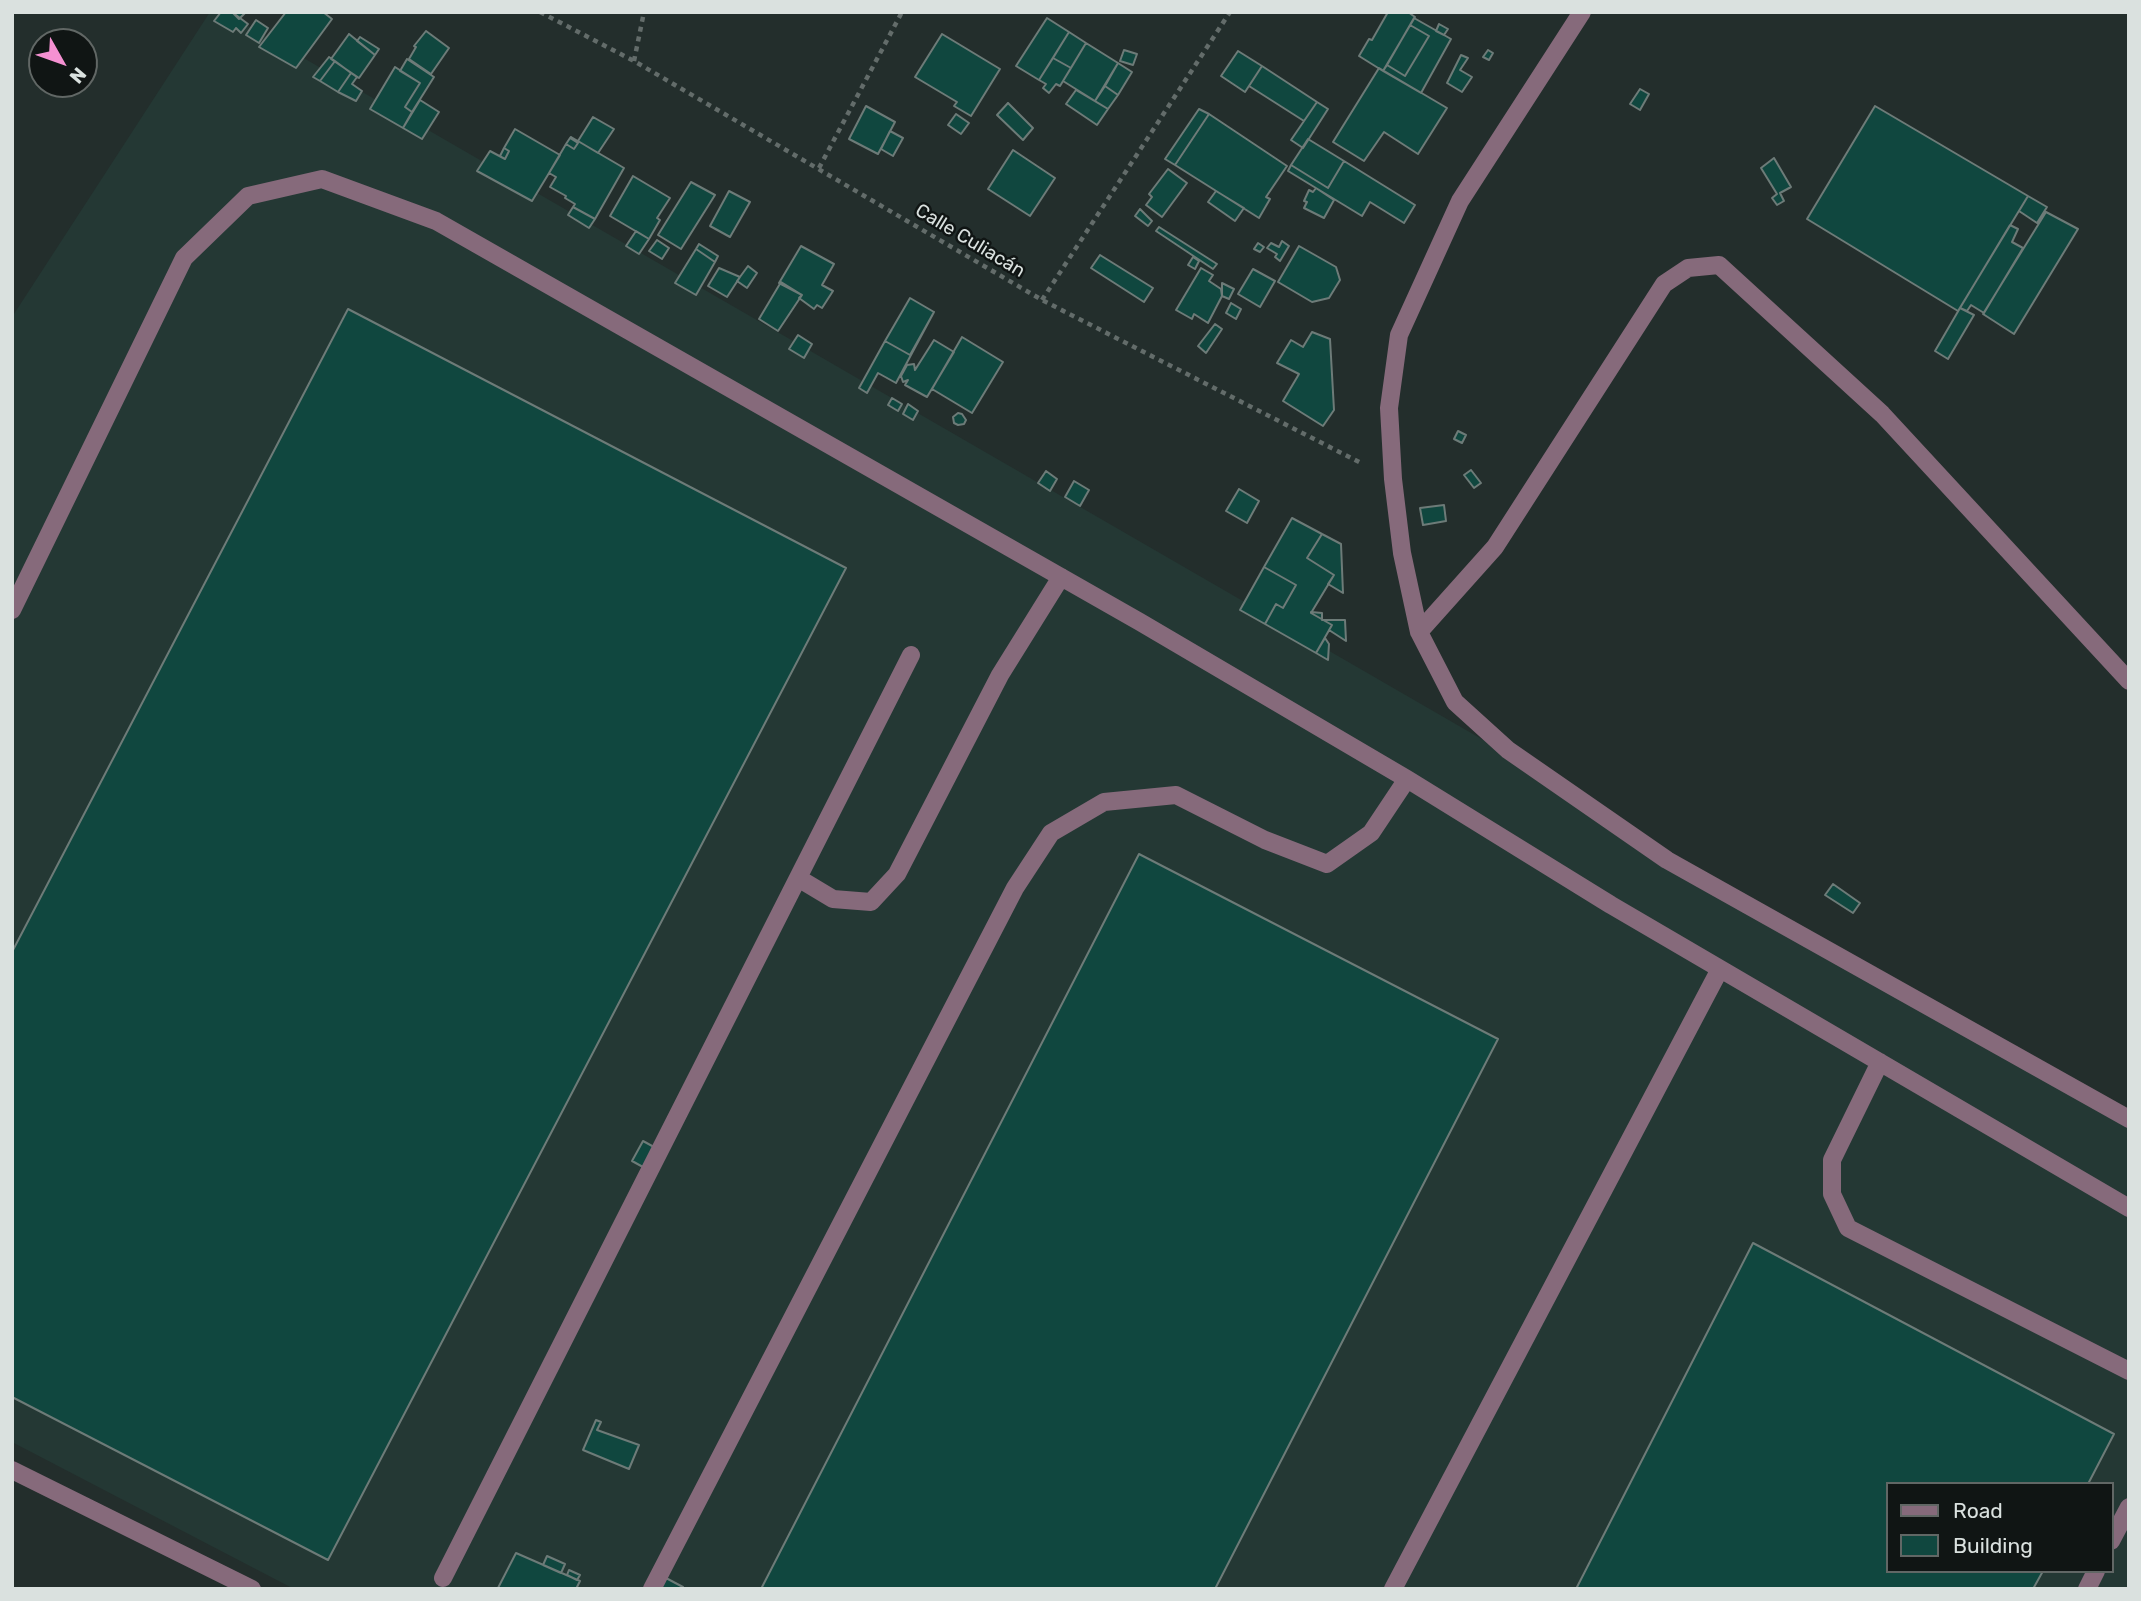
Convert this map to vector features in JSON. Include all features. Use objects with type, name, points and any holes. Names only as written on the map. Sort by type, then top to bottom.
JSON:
[{"type":"street","points":[[1582,12],[1460,201],[1399,335],[1389,408],[1393,479],[1402,552],[1419,632],[1455,702],[1508,750],[1667,860],[2129,1119]]},
{"type":"street","points":[[12,610],[184,258],[248,196],[321,179],[436,221],[1061,577],[1407,779],[1611,905],[2129,1208]]},
{"type":"street","points":[[1419,632],[1494,547],[1664,284],[1688,268],[1719,264],[1882,414],[2129,681]]},
{"type":"street","points":[[798,878],[833,899],[871,902],[897,874],[1000,675],[1061,577]]},
{"type":"street","points":[[443,1578],[911,655]]},
{"type":"street","points":[[652,1589],[1014,888],[1051,833],[1104,802],[1176,795],[1265,840],[1327,864],[1371,833],[1407,779]]},
{"type":"street","points":[[1393,1589],[1720,969]]},
{"type":"street","points":[[1880,1062],[1832,1160],[1832,1194],[1848,1228],[2129,1371]]},
{"type":"street","points":[[12,1470],[225,1583],[253,1589]]},
{"type":"street","points":[[2113,1537],[2129,1507]]},
{"type":"street","points":[[2087,1589],[2095,1573]]},
{"type":"path","name":"Calle Culiacán","points":[[540,12],[634,61],[1042,300],[1393,479]]},
{"type":"path","points":[[634,61],[644,12]]},
{"type":"path","points":[[819,168],[902,12]]},
{"type":"path","points":[[1042,300],[1230,12]]},
{"type":"shaded area","points":[[210,12],[224,12],[1530,767],[1644,847],[2129,1115],[2129,1589],[294,1589],[12,1442],[12,317]]},
{"type":"building","points":[[221,12],[232,12],[248,24],[241,33],[236,28],[233,32],[214,21]]},
{"type":"building","points":[[232,12],[246,12],[239,19]]},
{"type":"building","points":[[286,12],[323,12],[332,19],[296,68],[259,47]]},
{"type":"building","points":[[1388,12],[1408,12],[1415,17],[1383,71],[1359,56]]},
{"type":"building","points":[[1047,18],[1069,32],[1039,80],[1016,66]]},
{"type":"building","points":[[1414,18],[1451,39],[1421,93],[1383,71],[1387,65],[1405,76],[1429,36],[1410,25]]},
{"type":"building","points":[[256,20],[268,28],[259,43],[246,35]]},
{"type":"building","points":[[1439,24],[1448,29],[1444,35],[1436,31]]},
{"type":"building","points":[[1410,25],[1429,36],[1405,76],[1387,65]]},
{"type":"building","points":[[426,31],[449,48],[431,74],[409,59],[416,47],[414,46]]},
{"type":"building","points":[[1069,32],[1086,43],[1071,68],[1053,58]]},
{"type":"building","points":[[349,34],[375,55],[359,78],[331,59]]},
{"type":"building","points":[[942,34],[1000,69],[971,116],[954,106],[957,102],[915,77]]},
{"type":"building","points":[[360,37],[379,49],[375,55],[357,41]]},
{"type":"building","points":[[1086,43],[1118,63],[1095,101],[1063,81]]},
{"type":"building","points":[[1124,50],[1137,54],[1133,65],[1120,61]]},
{"type":"building","points":[[1488,50],[1493,53],[1489,60],[1483,57]]},
{"type":"building","points":[[1238,51],[1262,66],[1245,92],[1221,76]]},
{"type":"building","points":[[1461,55],[1468,58],[1460,70],[1472,77],[1462,92],[1447,83]]},
{"type":"building","points":[[329,57],[335,61],[320,81],[313,77]]},
{"type":"building","points":[[1053,58],[1071,68],[1060,86],[1056,84],[1049,93],[1043,88],[1046,84],[1039,80]]},
{"type":"building","points":[[407,59],[434,77],[412,112],[405,107],[420,83],[400,71]]},
{"type":"building","points":[[335,61],[351,73],[338,92],[320,81]]},
{"type":"building","points":[[1118,63],[1132,72],[1118,95],[1105,86]]},
{"type":"building","points":[[1262,66],[1317,102],[1304,121],[1249,86]]},
{"type":"building","points":[[395,67],[420,83],[405,107],[412,112],[403,128],[370,109]]},
{"type":"building","points":[[1379,68],[1447,108],[1418,154],[1384,132],[1364,161],[1333,142]]},
{"type":"building","points":[[351,73],[357,77],[352,84],[362,91],[356,101],[338,92]]},
{"type":"building","points":[[1105,86],[1118,95],[1108,109],[1095,101]]},
{"type":"building","points":[[1640,89],[1649,94],[1640,110],[1630,104]]},
{"type":"building","points":[[1076,90],[1108,109],[1097,125],[1066,104]]},
{"type":"building","points":[[420,100],[439,112],[422,139],[403,128]]},
{"type":"building","points":[[1317,102],[1328,109],[1303,148],[1291,140]]},
{"type":"building","points":[[1008,103],[1033,128],[1023,140],[997,115]]},
{"type":"building","points":[[866,106],[895,122],[878,154],[849,139]]},
{"type":"building","points":[[1875,106],[2028,196],[1958,311],[1807,219]]},
{"type":"building","points":[[1199,109],[1209,114],[1175,165],[1165,159]]},
{"type":"building","points":[[956,114],[969,123],[961,134],[948,125]]},
{"type":"building","points":[[1209,114],[1287,166],[1266,197],[1270,199],[1259,218],[1175,165]]},
{"type":"building","points":[[593,117],[614,129],[598,153],[578,141]]},
{"type":"building","points":[[515,129],[560,155],[532,201],[477,171],[490,151],[505,159],[509,151],[504,148]]},
{"type":"building","points":[[890,131],[903,138],[893,156],[881,149]]},
{"type":"building","points":[[571,137],[624,168],[595,219],[573,207],[575,204],[565,198],[566,196],[550,187],[556,177],[549,173],[566,144],[574,149],[578,143]]},
{"type":"building","points":[[570,138],[578,143],[574,149],[566,144]]},
{"type":"building","points":[[1308,139],[1344,161],[1328,188],[1291,165]]},
{"type":"building","points":[[504,148],[509,151],[505,159],[500,156]]},
{"type":"building","points":[[1013,150],[1055,178],[1030,216],[988,189]]},
{"type":"building","points":[[1774,158],[1791,187],[1780,193],[1784,201],[1777,205],[1772,198],[1777,194],[1761,168]]},
{"type":"building","points":[[1344,161],[1415,205],[1404,223],[1370,202],[1362,216],[1288,171],[1291,165],[1328,188]]},
{"type":"building","points":[[1168,169],[1187,183],[1162,217],[1146,205],[1152,197],[1149,194]]},
{"type":"building","points":[[633,176],[670,198],[657,218],[660,220],[649,239],[610,216]]},
{"type":"building","points":[[691,182],[715,195],[681,249],[658,235]]},
{"type":"building","points":[[1316,188],[1334,200],[1324,218],[1304,208],[1309,190],[1313,192]]},
{"type":"building","points":[[729,191],[750,202],[730,237],[710,226]]},
{"type":"building","points":[[1216,191],[1244,208],[1235,221],[1208,202]]},
{"type":"building","points":[[2028,196],[2047,207],[2037,223],[2019,211]]},
{"type":"building","points":[[573,207],[595,219],[589,228],[568,215]]},
{"type":"building","points":[[1140,209],[1152,221],[1148,226],[1135,216]]},
{"type":"building","points":[[2046,212],[2078,229],[2014,334],[1983,314]]},
{"type":"building","points":[[2010,225],[2018,229],[2012,242],[2023,248],[1984,313],[1971,305],[1967,311],[1960,308]]},
{"type":"building","points":[[1159,227],[1217,264],[1213,269],[1156,231]]},
{"type":"building","points":[[636,231],[649,239],[639,254],[626,246]]},
{"type":"building","points":[[657,240],[669,248],[662,259],[649,251]]},
{"type":"building","points":[[1282,241],[1289,246],[1280,261],[1275,257],[1277,254],[1267,248],[1271,243],[1279,247]]},
{"type":"building","points":[[1258,243],[1264,247],[1260,252],[1254,249]]},
{"type":"building","points":[[699,244],[718,256],[715,262],[696,249]]},
{"type":"building","points":[[801,246],[834,264],[822,285],[833,291],[822,308],[817,305],[814,309],[799,298],[802,295],[779,283]]},
{"type":"building","points":[[1299,246],[1336,267],[1340,280],[1329,298],[1312,302],[1278,282]]},
{"type":"building","points":[[696,249],[715,262],[696,295],[675,283]]},
{"type":"building","points":[[1100,255],[1153,288],[1144,302],[1091,268]]},
{"type":"building","points":[[1193,257],[1199,261],[1195,269],[1188,265]]},
{"type":"building","points":[[748,266],[757,273],[747,288],[737,281]]},
{"type":"building","points":[[719,268],[740,277],[727,297],[708,286]]},
{"type":"building","points":[[1201,268],[1213,275],[1209,281],[1221,289],[1222,296],[1208,323],[1194,314],[1192,319],[1176,310]]},
{"type":"building","points":[[1253,269],[1275,281],[1260,307],[1238,294]]},
{"type":"building","points":[[781,282],[802,295],[778,331],[759,319]]},
{"type":"building","points":[[1222,283],[1234,289],[1229,299],[1222,296]]},
{"type":"building","points":[[910,298],[934,312],[910,355],[885,341]]},
{"type":"building","points":[[1231,303],[1241,309],[1236,319],[1226,313]]},
{"type":"building","points":[[1960,308],[1974,315],[1948,359],[1935,351]]},
{"type":"building","points":[[348,309],[846,568],[328,1560],[12,1397],[12,952]]},
{"type":"building","points":[[934,312],[896,383],[878,373],[867,393],[859,388],[885,341],[910,355]]},
{"type":"building","points":[[1215,324],[1222,329],[1206,353],[1198,346]]},
{"type":"building","points":[[1312,332],[1330,339],[1334,410],[1323,426],[1283,401],[1299,374],[1277,363],[1291,340],[1303,347]]},
{"type":"building","points":[[798,335],[812,344],[804,358],[789,349]]},
{"type":"building","points":[[962,337],[1003,362],[972,413],[932,389]]},
{"type":"building","points":[[934,340],[954,352],[927,397],[905,385],[908,380],[903,382],[901,376],[907,365],[914,364],[915,370]]},
{"type":"building","points":[[892,398],[902,404],[898,411],[888,405]]},
{"type":"building","points":[[908,404],[918,411],[913,420],[903,414]]},
{"type":"building","points":[[958,413],[966,420],[964,424],[954,423],[953,417]]},
{"type":"building","points":[[1458,431],[1466,435],[1462,443],[1454,439]]},
{"type":"building","points":[[1471,470],[1481,483],[1474,488],[1464,475]]},
{"type":"building","points":[[1046,471],[1057,479],[1050,491],[1038,483]]},
{"type":"building","points":[[1074,481],[1089,490],[1080,506],[1065,497]]},
{"type":"building","points":[[1239,489],[1259,501],[1247,523],[1226,511]]},
{"type":"building","points":[[1444,505],[1446,521],[1423,525],[1420,508]]},
{"type":"building","points":[[1292,518],[1322,534],[1307,558],[1334,575],[1311,613],[1332,625],[1316,653],[1265,624],[1276,604],[1283,608],[1296,585],[1264,567]]},
{"type":"building","points":[[1322,534],[1341,544],[1343,593],[1328,584],[1334,575],[1307,558]]},
{"type":"building","points":[[1264,567],[1296,585],[1283,608],[1276,604],[1265,624],[1240,610]]},
{"type":"building","points":[[1311,613],[1322,613],[1322,619]]},
{"type":"building","points":[[1323,620],[1345,620],[1346,641],[1329,630],[1332,625]]},
{"type":"building","points":[[1325,638],[1329,644],[1328,660],[1316,653]]},
{"type":"building","points":[[1139,854],[1498,1039],[1215,1589],[761,1589]]},
{"type":"building","points":[[1833,884],[1860,903],[1853,913],[1825,895]]},
{"type":"building","points":[[643,1141],[665,1153],[654,1173],[632,1161]]},
{"type":"building","points":[[1753,1243],[2114,1434],[2089,1482],[1885,1482],[1885,1573],[2042,1573],[2033,1589],[1576,1589]]},
{"type":"building","points":[[596,1420],[601,1422],[597,1430],[639,1445],[629,1469],[583,1450]]},
{"type":"building","points":[[516,1553],[580,1581],[576,1589],[498,1588]]},
{"type":"building","points":[[547,1556],[565,1564],[561,1573],[543,1565]]},
{"type":"building","points":[[569,1570],[580,1575],[577,1580],[567,1575]]},
{"type":"building","points":[[664,1577],[683,1587],[682,1589],[659,1589]]}]
